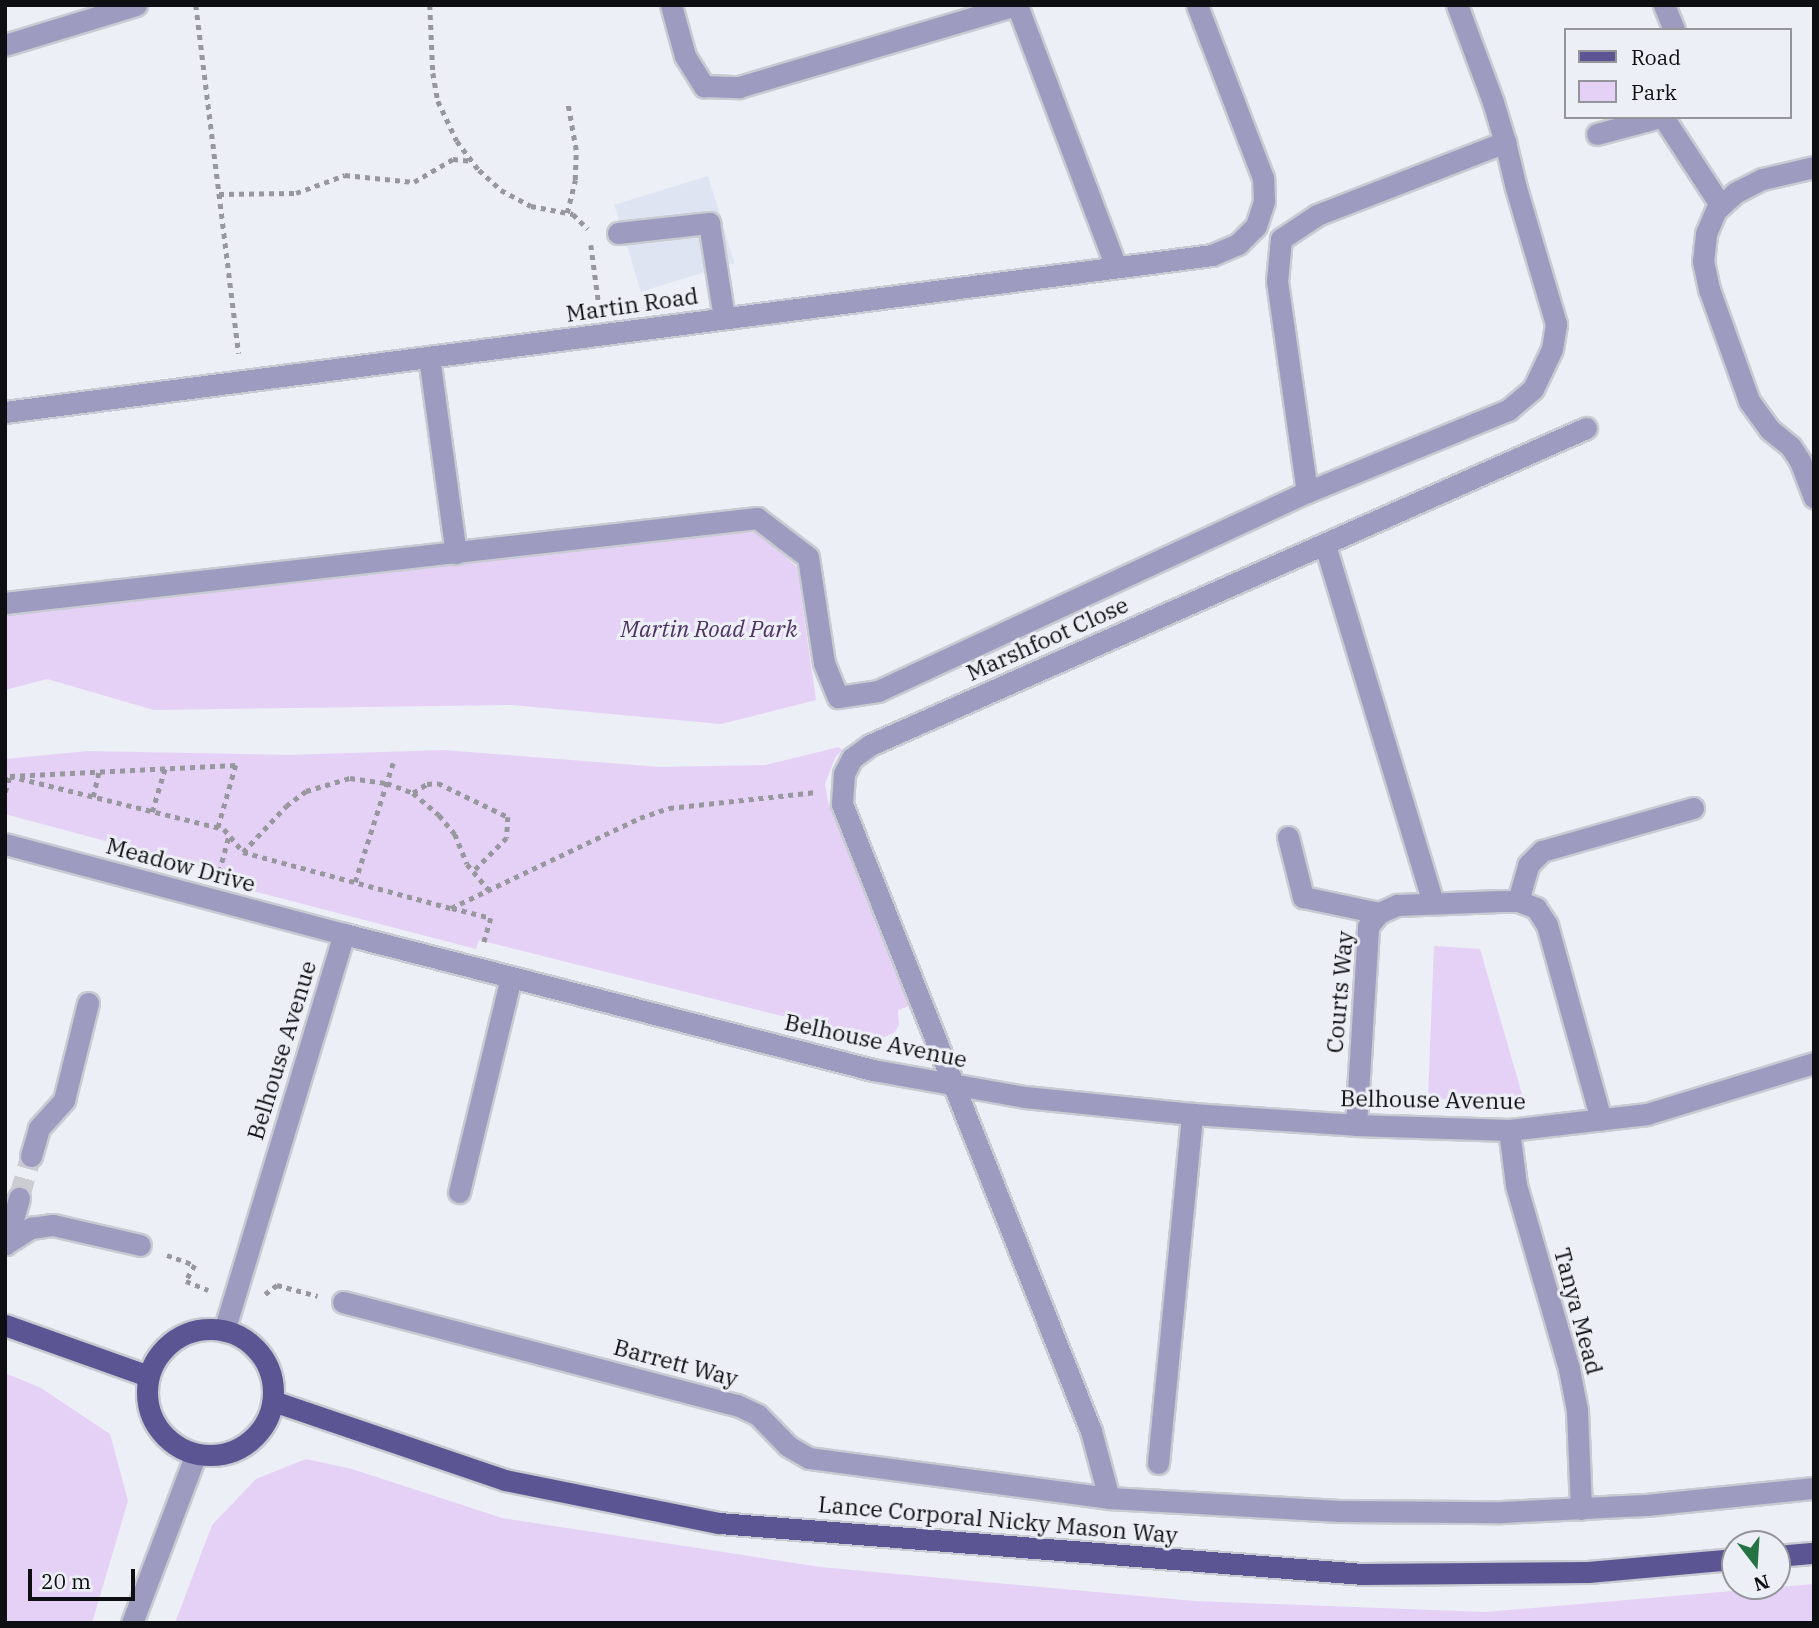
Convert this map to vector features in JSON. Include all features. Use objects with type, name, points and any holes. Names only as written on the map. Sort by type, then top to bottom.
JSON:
[{"type":"main road","points":[[5,1325],[148,1376]]},
{"type":"main road","points":[[205,1329],[224,1331],[241,1337],[256,1349],[267,1364],[273,1401],[267,1421],[246,1444],[217,1455],[196,1454],[177,1447],[161,1434],[150,1416],[146,1396],[148,1376],[156,1358],[169,1344],[186,1334],[205,1329]]},
{"type":"main road","name":"Lance Corporal Nicky Mason Way","points":[[273,1401],[505,1480],[719,1523],[1363,1574],[1588,1572],[1721,1560]]},
{"type":"main road","points":[[1791,1555],[1814,1553]]},
{"type":"street","points":[[5,45],[136,5]]},
{"type":"street","points":[[671,5],[685,56],[704,86],[739,88],[1017,5],[1115,265]]},
{"type":"street","points":[[1196,5],[1263,178],[1264,201],[1256,226],[1281,239]]},
{"type":"street","points":[[5,603],[757,518],[808,557],[824,663],[838,697],[878,691],[1307,492],[1508,410],[1534,389],[1552,349],[1556,324],[1505,142],[1457,5]]},
{"type":"street","points":[[1664,5],[1673,28]]},
{"type":"street","points":[[1597,134],[1653,119]]},
{"type":"street","points":[[1662,119],[1721,205]]},
{"type":"street","points":[[1281,239],[1317,215],[1505,142]]},
{"type":"street","points":[[1814,167],[1762,179],[1735,192],[1721,205],[1706,234],[1703,261],[1709,289],[1749,401],[1769,429],[1791,447],[1800,461],[1814,497]]},
{"type":"street","points":[[618,233],[709,223],[724,318]]},
{"type":"street","name":"Martin Road","points":[[5,412],[1115,265],[1212,255],[1238,244],[1256,226]]},
{"type":"street","points":[[1281,239],[1277,281],[1307,492]]},
{"type":"street","points":[[429,357],[456,553]]},
{"type":"street","name":"Marshfoot Close","points":[[841,789],[844,774],[852,758],[870,745],[1586,428]]},
{"type":"street","points":[[1325,545],[1433,902]]},
{"type":"street","points":[[841,789],[842,804],[1091,1432],[1109,1498]]},
{"type":"street","points":[[1601,1120],[1547,925],[1536,908],[1518,901],[1528,864],[1542,851],[1693,808]]},
{"type":"street","points":[[1288,837],[1303,897],[1378,914]]},
{"type":"street","name":"Meadow Drive","points":[[5,845],[344,934]]},
{"type":"street","name":"Courts Way","points":[[1356,1125],[1368,926],[1378,914],[1397,905],[1518,901]]},
{"type":"street","name":"Belhouse Avenue","points":[[224,1331],[344,934],[873,1070],[1024,1097],[1192,1114],[1356,1125],[1509,1130],[1647,1114],[1814,1063]]},
{"type":"street","points":[[458,1192],[511,977]]},
{"type":"street","points":[[31,1156],[39,1128],[64,1100],[88,1003]]},
{"type":"street","points":[[1158,1463],[1192,1114]]},
{"type":"street","name":"Tanya Mead","points":[[1509,1130],[1516,1185],[1569,1369],[1575,1400],[1581,1508]]},
{"type":"street","points":[[6,1244],[19,1198]]},
{"type":"street","points":[[6,1244],[31,1228],[53,1225],[140,1245]]},
{"type":"street","name":"Barrett Way","points":[[342,1302],[737,1405],[758,1415],[788,1446],[808,1458],[1109,1498],[1340,1511],[1502,1512],[1814,1488]]},
{"type":"street","points":[[132,1623],[196,1454]]},
{"type":"path","points":[[196,5],[242,381]]},
{"type":"path","points":[[430,5],[433,73],[438,101],[457,141],[501,190],[531,205],[567,213],[588,226],[603,334]]},
{"type":"path","points":[[567,213],[575,180],[576,150],[568,105]]},
{"type":"path","points":[[219,194],[296,193],[345,175],[414,182],[453,159],[473,161]]},
{"type":"path","points":[[355,882],[393,763]]},
{"type":"path","points":[[5,792],[10,774],[236,765],[218,828]]},
{"type":"path","points":[[152,812],[165,768]]},
{"type":"path","points":[[93,797],[99,770]]},
{"type":"path","points":[[10,776],[218,828],[229,835],[243,852],[491,919],[483,947]]},
{"type":"path","points":[[243,852],[286,806],[306,791],[350,778],[387,783],[414,793],[439,815],[455,834],[467,864],[489,890]]},
{"type":"path","points":[[414,793],[427,784],[438,783],[508,817],[508,838],[474,871]]},
{"type":"path","points":[[452,908],[640,818],[669,808],[841,789]]},
{"type":"path","points":[[218,876],[229,835]]},
{"type":"path","points":[[140,1245],[195,1265],[186,1281]]},
{"type":"path","points":[[260,1298],[277,1284],[342,1302]]},
{"type":"shaded area","points":[[708,176],[735,263],[641,292],[614,205]]},
{"type":"green space","name":"Martin Road Park","points":[[753,528],[797,567],[816,700],[721,724],[512,705],[154,710],[47,679],[5,690],[5,612]]},
{"type":"green space","points":[[839,747],[842,750],[835,758],[825,784],[828,802],[909,1006],[898,1010],[899,1025],[895,1032],[878,1040],[479,940],[476,949],[222,883],[224,873],[5,814],[5,759],[88,751],[288,755],[444,750],[660,767],[765,765]]},
{"type":"green space","points":[[1434,946],[1480,949],[1524,1101],[1428,1099]]},
{"type":"green space","points":[[5,1373],[41,1388],[110,1434],[128,1501],[92,1623],[5,1623]]},
{"type":"green space","points":[[306,1459],[352,1469],[502,1518],[820,1567],[1195,1601],[1485,1612],[1721,1592],[1721,1600],[1791,1600],[1791,1586],[1814,1584],[1814,1623],[175,1623],[212,1525],[256,1479]]},
{"type":"tunnel","points":[[19,1198],[31,1156]]}]
